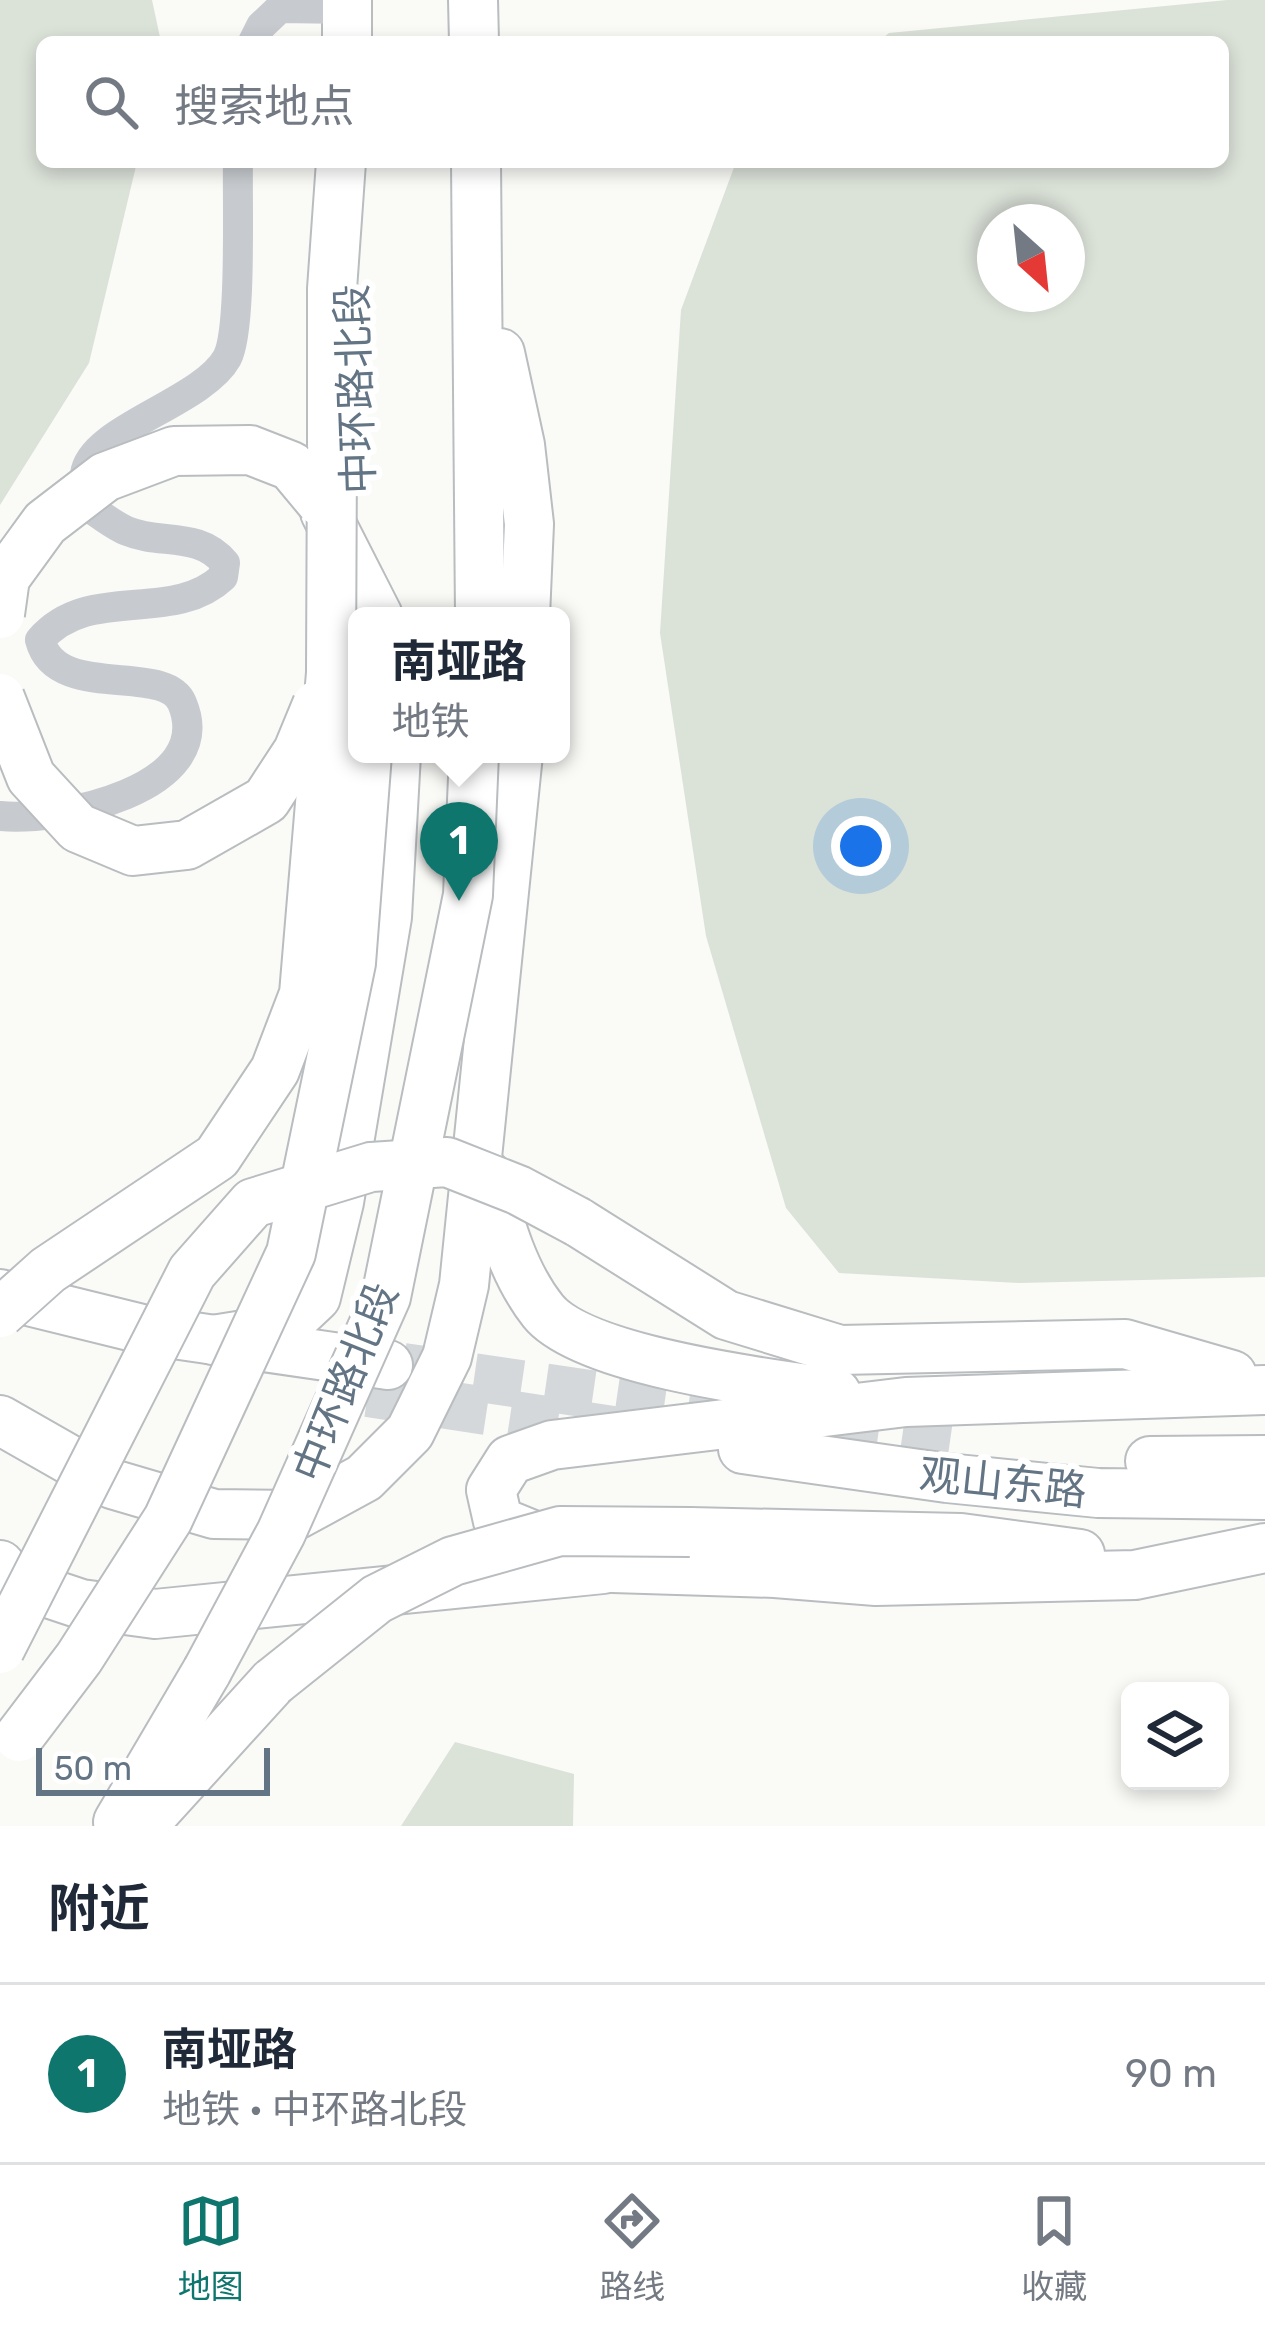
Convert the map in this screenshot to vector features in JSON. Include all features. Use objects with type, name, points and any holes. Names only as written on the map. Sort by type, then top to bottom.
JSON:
[{"type":"highway","points":[[473,0],[474,36]]},
{"type":"highway","name":"中环路北段","points":[[345,168],[344,446],[363,607]]},
{"type":"highway","points":[[476,168],[480,607]]},
{"type":"highway","points":[[478,248],[520,445],[529,524],[525,607]]},
{"type":"highway","points":[[0,1313],[48,1270],[217,1157],[275,1070],[304,994],[344,446]]},
{"type":"highway","points":[[0,614],[5,578],[45,523],[105,477],[174,451],[250,450],[291,466],[320,502],[373,607]]},
{"type":"highway","points":[[0,698],[31,777],[78,828],[133,850],[187,845],[266,800],[298,751],[331,673]]},
{"type":"highway","points":[[9,1748],[79,1658],[168,1519],[291,1253],[350,963],[366,763]]},
{"type":"highway","points":[[213,1340],[282,1329],[316,1297],[339,1202],[387,917],[396,763]]},
{"type":"highway","name":"中环路北段","points":[[116,1826],[207,1672],[281,1533],[386,1297],[469,895],[474,763]]},
{"type":"highway","points":[[0,1420],[112,1484],[214,1514],[296,1515],[364,1478],[410,1432],[447,1358],[464,1285],[517,763]]},
{"type":"highway","points":[[485,1101],[485,1170],[501,1231],[545,1314],[574,1337],[728,1379],[906,1402]]},
{"type":"highway","points":[[0,1649],[192,1272],[253,1203],[371,1167],[447,1162],[518,1190],[578,1222],[726,1315],[840,1350],[1125,1344],[1265,1387]]},
{"type":"highway","points":[[0,1294],[378,1379],[140,1360],[0,1327]]},
{"type":"highway","points":[[613,1568],[498,1522],[491,1490],[510,1460],[552,1445],[906,1402],[1265,1387]]},
{"type":"highway","name":"观山东路","points":[[956,1447],[1101,1461],[1265,1460]]},
{"type":"highway","name":"观山东路","points":[[743,1449],[947,1478],[1098,1492],[1265,1495]]},
{"type":"highway","points":[[142,1826],[273,1682],[377,1598],[453,1561],[560,1531],[961,1538],[1076,1552],[1135,1575]]},
{"type":"highway","points":[[0,1565],[12,1581],[81,1604],[155,1614],[613,1568],[876,1581],[1135,1575],[1265,1548]]},
{"type":"street","points":[[256,36],[280,8],[347,17]]},
{"type":"street","points":[[0,816],[88,810],[138,789],[166,770],[186,740],[184,706],[176,693],[142,682],[85,676],[59,666],[44,652],[40,640],[54,624],[80,610],[170,601],[210,590],[223,577],[225,562],[214,550],[129,533],[94,511],[85,474],[96,452],[134,424],[198,390],[228,356],[235,313],[238,168]]},
{"type":"shaded area","points":[[0,0],[152,0],[160,36],[36,36],[36,168],[136,168],[89,363],[0,505]]},
{"type":"shaded area","points":[[1265,0],[1265,1277],[1020,1283],[839,1273],[786,1208],[706,936],[660,633],[681,310],[734,168],[1229,168],[1229,36],[885,36]]},
{"type":"shaded area","points":[[455,1742],[574,1774],[573,1826],[401,1826]]},
{"type":"tunnel","points":[[403,1367],[956,1447]]},
{"type":"tunnel","points":[[368,1393],[619,1431]]},
{"type":"place","name":"南垭路","points":[[459,901]]}]
